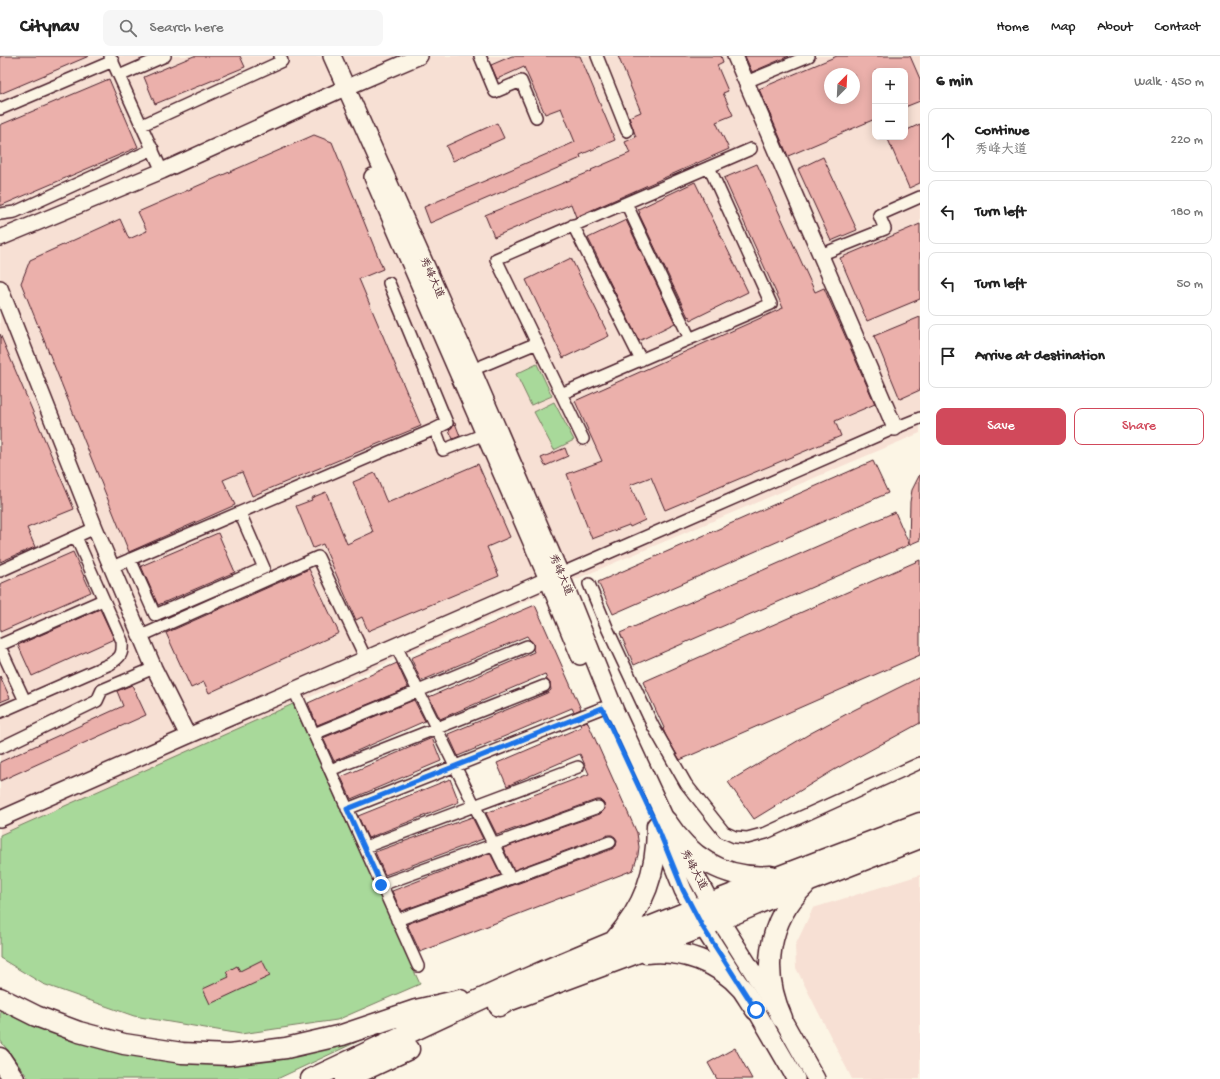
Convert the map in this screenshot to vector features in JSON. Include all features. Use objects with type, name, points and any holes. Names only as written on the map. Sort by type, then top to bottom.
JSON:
[{"type":"highway","points":[[345,1079],[508,1001],[629,956],[707,915],[806,875],[920,822]]},
{"type":"highway","points":[[661,823],[700,858],[723,870],[736,874],[762,877],[783,874],[806,875],[920,838]]},
{"type":"highway","points":[[614,942],[638,910],[648,885],[656,856],[661,823]]},
{"type":"highway","points":[[782,1018],[770,981],[769,969],[772,944],[775,932],[785,909],[806,875]]},
{"type":"highway","points":[[311,1079],[503,989],[614,942],[707,915]]},
{"type":"highway","points":[[629,956],[665,952],[701,960],[723,972],[733,980],[742,989],[756,1010]]},
{"type":"highway","points":[[0,998],[36,1016],[79,1032],[124,1044],[182,1053],[229,1055],[286,1048],[342,1035],[416,1010],[503,989]]},
{"type":"highway","points":[[0,1058],[14,1079]]},
{"type":"highway","points":[[0,1072],[5,1079]]},
{"type":"main road","name":"秀峰大道","points":[[321,56],[342,90],[472,370],[554,577],[602,708],[756,1010],[796,1079]]},
{"type":"main road","name":"秀峰大道","points":[[332,56],[342,90],[485,434],[554,577],[615,711],[661,823]]},
{"type":"main road","name":"秀峰大道","points":[[707,915],[782,1018],[816,1079]]},
{"type":"street","points":[[119,76],[165,56]]},
{"type":"street","points":[[142,125],[282,61],[280,56]]},
{"type":"street","points":[[0,238],[162,171],[420,56]]},
{"type":"street","points":[[480,56],[495,92],[521,81],[536,117]]},
{"type":"street","points":[[597,56],[627,131]]},
{"type":"street","points":[[734,56],[895,428]]},
{"type":"street","points":[[746,82],[809,56]]},
{"type":"street","points":[[0,110],[111,59],[162,171]]},
{"type":"street","points":[[0,214],[15,212],[153,149]]},
{"type":"street","points":[[583,439],[496,258],[752,149]]},
{"type":"street","points":[[562,394],[771,304],[709,167]]},
{"type":"street","points":[[820,255],[885,229],[879,215],[920,198]]},
{"type":"street","points":[[626,203],[690,339]]},
{"type":"street","points":[[573,225],[641,360]]},
{"type":"street","points":[[112,567],[447,423],[389,283]]},
{"type":"street","points":[[0,288],[95,528],[154,668],[188,736]]},
{"type":"street","points":[[472,370],[537,343]]},
{"type":"street","points":[[0,820],[188,736],[920,418]]},
{"type":"street","points":[[435,429],[443,450],[485,434]]},
{"type":"street","points":[[130,559],[155,615],[264,568],[240,513]]},
{"type":"street","points":[[0,571],[95,528]]},
{"type":"street","points":[[0,712],[110,664],[119,658],[123,650],[122,641],[76,537]]},
{"type":"street","points":[[141,636],[318,557],[366,659]]},
{"type":"street","points":[[589,584],[608,630],[653,726],[686,784],[724,832],[735,837],[747,838],[766,833],[920,763]]},
{"type":"street","points":[[25,702],[0,646],[103,600]]},
{"type":"street","points":[[396,646],[510,878]]},
{"type":"street","points":[[314,734],[527,646]]},
{"type":"street","points":[[0,748],[97,701],[102,690],[154,668]]},
{"type":"street","points":[[330,770],[544,686]]},
{"type":"street","points":[[294,690],[418,966]]},
{"type":"street","points":[[347,809],[602,708]]},
{"type":"street","points":[[364,847],[578,767]]},
{"type":"street","points":[[381,885],[598,807]]},
{"type":"street","points":[[397,920],[610,842]]},
{"type":"shaded area","points":[[0,56],[920,56],[920,433],[581,577],[294,704],[420,984],[337,1020],[241,1034],[134,1016],[43,984],[0,958]]},
{"type":"shaded area","points":[[920,875],[920,1079],[852,1079],[796,968],[795,946],[813,908]]},
{"type":"green space","points":[[537,364],[552,396],[531,405],[516,374]]},
{"type":"green space","points":[[554,402],[574,440],[554,450],[534,412]]},
{"type":"green space","points":[[293,704],[420,984],[337,1020],[241,1034],[134,1016],[43,984],[0,958],[0,835]]},
{"type":"green space","points":[[0,1007],[151,1053],[380,1031],[277,1079],[29,1079],[0,1040]]},
{"type":"building","points":[[0,56],[89,56],[0,94]]},
{"type":"building","points":[[194,56],[240,56],[245,67],[155,104],[144,77]]},
{"type":"building","points":[[512,56],[580,56],[615,140],[580,155],[581,158],[430,223],[424,207],[575,142],[561,108],[545,114],[524,67],[497,79],[491,65]]},
{"type":"building","points":[[618,56],[721,56],[723,62],[717,65],[728,91],[723,93],[733,115],[716,122],[729,149],[576,217],[571,204],[494,237],[485,215],[592,171],[591,170],[630,153],[625,142],[636,137],[629,117],[641,112]]},
{"type":"building","points":[[745,56],[789,56],[752,72]]},
{"type":"building","points":[[837,56],[910,56],[920,79],[920,101],[908,106],[908,68],[872,68],[872,120],[788,156],[759,89]]},
{"type":"building","points":[[109,79],[138,147],[0,206],[0,125]]},
{"type":"building","points":[[497,123],[504,138],[453,161],[446,146]]},
{"type":"building","points":[[920,124],[920,183],[909,188],[888,140],[908,140],[908,130]]},
{"type":"building","points":[[314,135],[332,142],[383,269],[359,279],[421,426],[252,496],[242,472],[223,480],[235,505],[129,552],[21,283],[30,260],[120,219],[129,239],[147,231],[138,212]]},
{"type":"building","points":[[823,157],[857,230],[831,241],[798,169]]},
{"type":"building","points":[[757,164],[815,292],[824,288],[875,404],[835,421],[841,436],[665,510],[651,477],[630,485],[645,520],[630,527],[629,525],[592,539],[567,474],[602,461],[575,401],[783,308],[724,178]]},
{"type":"building","points":[[695,182],[748,292],[691,320],[689,316],[688,317],[638,209]]},
{"type":"building","points":[[626,220],[675,323],[639,341],[588,238]]},
{"type":"building","points":[[920,224],[920,299],[867,321],[840,258]]},
{"type":"building","points":[[571,258],[609,336],[563,358],[526,280]]},
{"type":"building","points":[[920,317],[920,390],[900,399],[874,336]]},
{"type":"building","points":[[0,334],[74,509],[27,528],[35,547],[0,562]]},
{"type":"building","points":[[454,423],[460,436],[453,439],[449,430]]},
{"type":"building","points":[[565,448],[568,456],[545,466],[541,458]]},
{"type":"building","points":[[873,461],[888,493],[613,614],[598,582]]},
{"type":"building","points":[[478,464],[510,537],[487,547],[499,576],[368,631],[362,617],[356,620],[323,544],[313,548],[296,506],[312,500],[311,498],[326,492],[347,544],[373,532],[353,482],[375,473],[387,503]]},
{"type":"building","points":[[920,474],[920,540],[634,665],[620,633],[895,512],[909,544],[910,502],[912,490]]},
{"type":"building","points":[[218,533],[235,572],[158,605],[141,566]]},
{"type":"building","points":[[73,552],[91,592],[0,632],[0,584]]},
{"type":"building","points":[[920,560],[920,655],[680,760],[666,736],[663,729],[664,728],[643,682]]},
{"type":"building","points":[[309,569],[339,633],[209,693],[204,682],[191,688],[166,633]]},
{"type":"building","points":[[535,605],[581,709],[574,712],[572,708],[458,756],[448,734],[547,693],[551,690],[550,683],[545,674],[440,719],[429,697],[534,652],[533,643],[527,636],[421,681],[411,658]]},
{"type":"building","points":[[100,609],[114,639],[32,676],[18,645]]},
{"type":"building","points":[[397,663],[408,688],[317,725],[308,703]]},
{"type":"building","points":[[0,676],[10,698],[0,702]]},
{"type":"building","points":[[920,677],[920,723],[834,770],[754,819],[728,782],[811,733]]},
{"type":"building","points":[[132,685],[146,715],[0,781],[0,762],[123,706],[117,691]]},
{"type":"building","points":[[414,700],[425,721],[334,761],[323,738]]},
{"type":"building","points":[[587,721],[637,833],[639,847],[633,870],[420,952],[407,924],[612,849],[616,846],[617,840],[615,837],[608,835],[514,870],[503,848],[600,814],[605,809],[604,804],[600,800],[596,800],[497,835],[486,813],[589,774],[580,754],[507,786],[497,763],[581,727],[580,724]]},
{"type":"building","points":[[432,738],[441,761],[351,799],[341,777]]},
{"type":"building","points":[[450,779],[459,802],[368,838],[358,816]]},
{"type":"building","points":[[472,817],[483,839],[385,875],[375,852]]},
{"type":"building","points":[[490,853],[501,875],[401,911],[392,891]]},
{"type":"building","points":[[262,960],[270,976],[210,1004],[203,989],[229,977],[226,972],[237,966],[240,971]]},
{"type":"building","points":[[735,1048],[752,1079],[717,1079],[708,1063]]},
{"type":"route","points":[[381,885],[347,809],[602,708],[657,826],[683,890],[702,926],[756,1010]]}]
